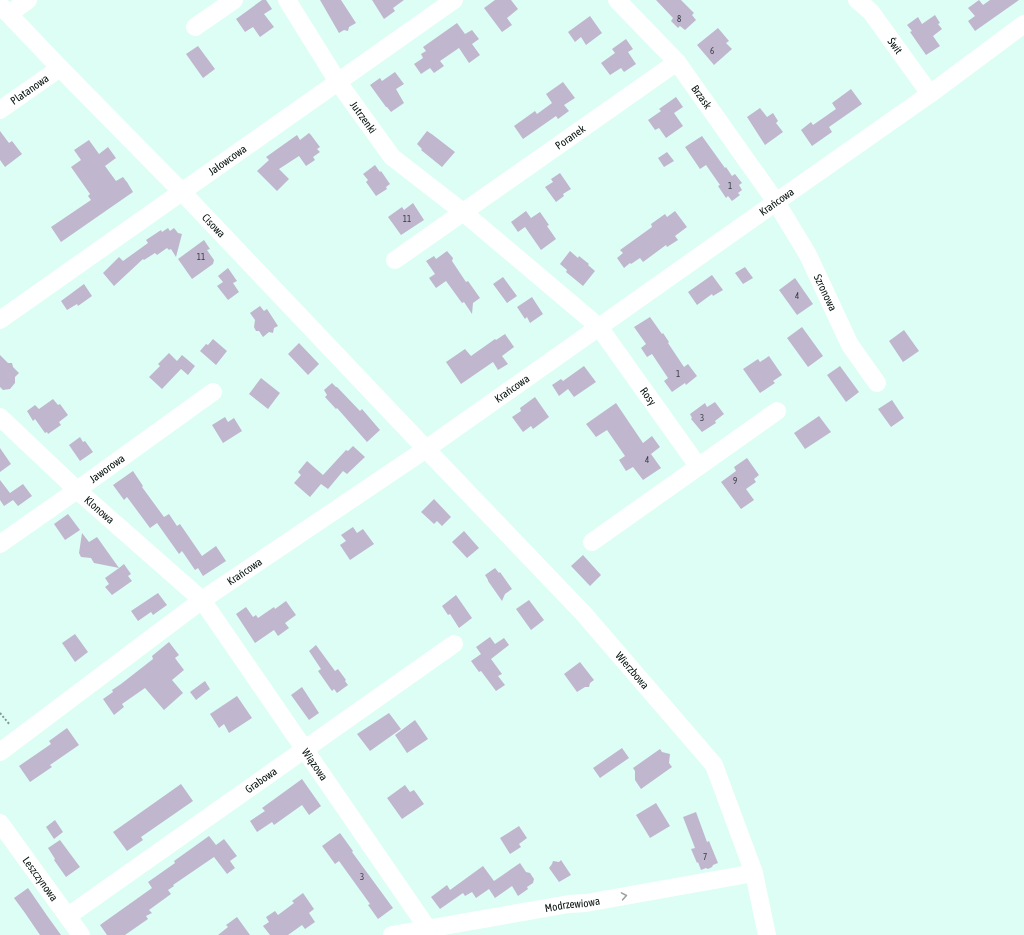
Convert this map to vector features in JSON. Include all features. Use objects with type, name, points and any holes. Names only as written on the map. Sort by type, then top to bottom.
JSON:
[{"type":"street","points":[[4,10],[28,0]]},
{"type":"street","points":[[195,27],[234,0]]},
{"type":"street","name":"Jutrzenki","points":[[287,0],[338,82],[392,158],[463,212],[599,327]]},
{"type":"street","name":"Jałowcowa","points":[[0,320],[454,0]]},
{"type":"street","name":"Brzask","points":[[616,0],[677,62],[776,202]]},
{"type":"street","name":"Świt","points":[[857,0],[871,12],[930,94]]},
{"type":"street","name":"Cisowa","points":[[4,10],[182,192],[426,449]]},
{"type":"street","name":"Krańcowa","points":[[0,752],[202,600],[426,449],[930,94],[1024,24]]},
{"type":"street","name":"Poranek","points":[[463,212],[677,62]]},
{"type":"street","name":"Platanowa","points":[[0,110],[60,68]]},
{"type":"street","name":"Szronowa","points":[[776,202],[808,255],[850,346],[877,383]]},
{"type":"street","points":[[396,260],[463,212]]},
{"type":"street","name":"Rosy","points":[[599,327],[698,466]]},
{"type":"street","name":"Jaworowa","points":[[0,544],[213,392]]},
{"type":"street","points":[[592,542],[777,411]]},
{"type":"street","name":"Klonowa","points":[[0,417],[77,490],[202,600]]},
{"type":"street","name":"Wierzbowa","points":[[426,449],[583,612],[714,765],[754,873],[767,935]]},
{"type":"street","name":"Wiązowa","points":[[202,600],[428,928]]},
{"type":"street","name":"Grabowa","points":[[68,916],[454,644]]},
{"type":"street","name":"Leszczynowa","points":[[0,823],[81,935]]},
{"type":"street","name":"Modrzewiowa","points":[[392,935],[569,904],[586,903],[754,873]]},
{"type":"building","points":[[262,0],[266,0],[272,9],[264,14],[274,27],[260,37],[253,27],[245,32],[236,19]]},
{"type":"building","points":[[320,0],[341,0],[356,23],[349,27],[348,31],[344,30],[339,33]]},
{"type":"building","points":[[372,0],[404,0],[393,8],[395,11],[384,19]]},
{"type":"building","points":[[495,0],[511,0],[518,9],[507,18],[512,25],[502,32],[484,8]]},
{"type":"building","points":[[656,0],[681,0],[694,13],[692,15],[696,20],[685,30],[680,26],[678,28],[671,21],[673,18]]},
{"type":"building","points":[[979,0],[983,5],[990,0],[1019,0],[975,31],[968,21],[975,16],[968,8]]},
{"type":"building","points":[[935,15],[940,23],[938,24],[942,29],[933,36],[940,46],[926,55],[910,32],[912,31],[907,25],[918,17],[922,24]]},
{"type":"building","points":[[590,16],[602,33],[586,45],[581,37],[575,42],[568,32]]},
{"type":"building","points":[[457,23],[465,34],[472,30],[479,39],[472,44],[480,55],[469,63],[459,48],[440,61],[444,66],[434,73],[430,68],[421,74],[414,64],[423,58],[421,54],[426,51],[423,47]]},
{"type":"building","points":[[718,28],[729,41],[726,43],[732,49],[714,65],[697,45]]},
{"type":"building","points":[[626,39],[633,49],[628,52],[636,64],[624,72],[621,68],[610,75],[601,63],[615,53],[612,49]]},
{"type":"building","points":[[198,46],[215,69],[203,78],[186,54]]},
{"type":"building","points":[[395,72],[404,84],[396,89],[404,103],[391,112],[370,85],[380,78],[382,81]]},
{"type":"building","points":[[563,82],[575,98],[564,105],[569,111],[558,119],[556,116],[523,139],[514,126],[535,111],[537,114],[552,103],[546,94]]},
{"type":"building","points":[[851,89],[862,104],[829,127],[832,132],[812,146],[801,130],[811,122],[813,125],[836,109],[832,103]]},
{"type":"building","points":[[676,97],[683,107],[674,113],[683,126],[666,138],[659,128],[655,130],[648,120],[661,111],[659,109]]},
{"type":"building","points":[[760,108],[767,117],[773,113],[778,121],[776,123],[783,132],[765,145],[747,117]]},
{"type":"building","points":[[0,131],[9,143],[12,141],[22,154],[5,167],[0,160]]},
{"type":"building","points":[[427,131],[455,152],[442,167],[421,150],[422,149],[417,144]]},
{"type":"building","points":[[309,133],[320,147],[317,149],[320,152],[313,157],[315,160],[306,166],[299,156],[279,169],[289,179],[277,191],[257,171],[269,160],[266,157],[297,135],[300,140]]},
{"type":"building","points":[[702,136],[725,168],[726,167],[732,176],[735,174],[742,183],[739,185],[742,190],[738,193],[740,195],[732,201],[728,196],[726,198],[718,186],[720,185],[706,165],[700,169],[685,147]]},
{"type":"building","points":[[89,140],[99,154],[108,147],[116,158],[105,166],[116,181],[123,177],[133,192],[61,242],[51,227],[91,200],[88,196],[90,194],[71,167],[81,160],[74,150]]},
{"type":"building","points":[[667,152],[674,161],[664,167],[658,158]]},
{"type":"building","points":[[375,165],[390,184],[386,187],[387,189],[376,196],[366,182],[368,180],[363,174]]},
{"type":"building","points":[[560,173],[571,189],[563,194],[564,196],[556,202],[545,187],[553,182],[551,179]]},
{"type":"building","points":[[413,203],[424,220],[401,235],[388,217],[402,207],[404,210]]},
{"type":"building","points":[[526,211],[531,218],[540,212],[556,239],[541,250],[525,227],[518,232],[511,222]]},
{"type":"building","points":[[675,211],[687,227],[675,236],[678,240],[667,247],[666,245],[643,262],[640,258],[624,268],[617,258],[623,253],[620,250],[652,227],[651,224],[665,214],[667,217]]},
{"type":"building","points":[[168,228],[170,231],[174,228],[178,233],[182,234],[176,257],[171,249],[169,250],[167,248],[157,255],[155,253],[144,260],[143,259],[114,286],[103,273],[119,257],[123,261],[148,243],[146,240],[161,230],[162,232]]},
{"type":"building","points":[[204,240],[210,249],[207,250],[214,260],[213,264],[192,279],[178,259]]},
{"type":"building","points":[[447,251],[453,258],[452,261],[466,282],[468,281],[480,298],[473,303],[472,314],[446,281],[436,288],[429,278],[435,274],[426,261],[434,256],[436,259]]},
{"type":"building","points":[[570,251],[578,258],[579,256],[589,264],[588,265],[595,271],[583,286],[566,272],[567,270],[560,264]]},
{"type":"building","points":[[745,267],[753,278],[743,284],[735,273]]},
{"type":"building","points":[[228,268],[237,281],[233,283],[239,292],[228,300],[217,286],[223,282],[218,276]]},
{"type":"building","points":[[712,275],[723,290],[713,296],[712,294],[697,305],[688,292]]},
{"type":"building","points":[[503,277],[517,296],[507,303],[493,284]]},
{"type":"building","points":[[795,278],[813,304],[797,315],[779,290]]},
{"type":"building","points":[[84,284],[92,296],[78,306],[77,304],[67,310],[61,301]]},
{"type":"building","points":[[532,297],[543,314],[530,323],[527,317],[525,319],[517,307]]},
{"type":"building","points":[[260,306],[264,311],[267,309],[278,326],[274,328],[273,333],[269,332],[263,337],[259,331],[256,331],[254,327],[255,320],[250,313]]},
{"type":"building","points":[[650,317],[662,334],[663,333],[684,367],[688,364],[697,376],[686,385],[685,383],[672,392],[664,381],[668,378],[652,354],[647,357],[641,348],[646,344],[634,327]]},
{"type":"building","points":[[802,327],[823,356],[808,367],[787,338]]},
{"type":"building","points":[[904,330],[919,351],[903,362],[889,341]]},
{"type":"building","points":[[505,334],[514,347],[502,356],[508,364],[498,370],[493,362],[461,384],[446,362],[465,349],[471,356],[495,339],[496,340]]},
{"type":"building","points":[[213,339],[227,351],[216,365],[200,351]]},
{"type":"building","points":[[299,343],[319,364],[308,375],[288,354]]},
{"type":"building","points":[[169,353],[177,361],[182,355],[195,366],[188,375],[181,369],[162,389],[149,377],[160,366],[158,364]]},
{"type":"building","points":[[0,355],[8,363],[12,363],[13,367],[19,373],[15,377],[15,383],[10,389],[3,390],[0,387]]},
{"type":"building","points":[[769,356],[782,375],[773,381],[775,383],[760,393],[743,369],[758,359],[760,362]]},
{"type":"building","points":[[584,366],[596,382],[574,397],[568,389],[559,396],[552,385],[561,379],[563,381]]},
{"type":"building","points":[[840,366],[859,392],[846,402],[827,375]]},
{"type":"building","points":[[261,378],[280,393],[268,409],[249,394]]},
{"type":"building","points":[[332,383],[360,411],[362,409],[380,430],[367,442],[337,408],[336,409],[325,397],[327,395],[324,390]]},
{"type":"building","points":[[535,397],[549,417],[533,429],[531,426],[523,432],[512,417],[521,411],[520,408]]},
{"type":"building","points":[[53,399],[58,405],[60,404],[68,415],[59,422],[61,425],[48,434],[47,432],[45,433],[35,419],[33,421],[27,411],[35,405],[39,409]]},
{"type":"building","points":[[892,400],[904,418],[891,427],[878,409]]},
{"type":"building","points":[[715,402],[724,414],[715,421],[716,423],[702,432],[691,419],[690,414],[705,403],[707,407]]},
{"type":"building","points":[[616,403],[643,443],[652,436],[660,447],[651,454],[661,468],[643,480],[633,467],[626,471],[619,460],[625,456],[607,430],[596,437],[586,424]]},
{"type":"building","points":[[819,416],[831,432],[805,449],[794,433]]},
{"type":"building","points":[[225,417],[228,422],[234,418],[242,431],[223,443],[212,425]]},
{"type":"building","points":[[80,437],[93,452],[80,461],[69,445]]},
{"type":"building","points":[[353,446],[365,457],[347,474],[343,471],[328,489],[321,484],[310,497],[294,483],[301,475],[298,472],[307,461],[323,475],[346,450],[348,451]]},
{"type":"building","points":[[0,448],[11,464],[0,472]]},
{"type":"building","points":[[747,458],[759,475],[754,479],[756,482],[746,489],[754,500],[741,509],[721,482],[736,471],[734,467]]},
{"type":"building","points":[[133,471],[143,486],[142,487],[164,517],[169,514],[177,526],[180,524],[202,556],[216,546],[226,561],[203,576],[198,568],[195,570],[182,551],[179,554],[157,523],[150,528],[127,497],[124,500],[113,485]]},
{"type":"building","points":[[0,480],[10,493],[23,484],[32,496],[18,506],[13,500],[4,506],[0,500]]},
{"type":"building","points":[[434,499],[451,517],[442,526],[437,521],[434,524],[421,512]]},
{"type":"building","points":[[68,514],[80,530],[65,540],[54,524]]},
{"type":"building","points":[[353,527],[357,533],[363,529],[374,544],[350,560],[340,545],[346,541],[341,535]]},
{"type":"building","points":[[464,531],[479,548],[467,558],[452,542]]},
{"type":"building","points":[[82,533],[89,542],[97,537],[119,568],[94,563],[91,558],[81,557],[79,553]]},
{"type":"building","points":[[583,555],[601,575],[590,586],[571,566]]},
{"type":"building","points":[[124,564],[131,574],[128,576],[132,581],[112,595],[105,587],[109,584],[105,578]]},
{"type":"building","points":[[495,568],[499,573],[500,572],[512,589],[505,594],[502,601],[485,575]]},
{"type":"building","points":[[158,593],[167,605],[153,615],[151,612],[138,621],[131,611]]},
{"type":"building","points":[[456,595],[472,618],[459,628],[450,614],[448,615],[442,606]]},
{"type":"building","points":[[529,600],[544,620],[531,630],[516,609]]},
{"type":"building","points":[[286,601],[296,615],[285,623],[289,628],[278,636],[274,630],[255,643],[236,614],[246,607],[253,617],[256,615],[258,618]]},
{"type":"building","points":[[75,634],[88,652],[75,662],[62,643]]},
{"type":"building","points":[[490,637],[495,644],[504,638],[509,645],[491,659],[502,674],[498,676],[505,685],[496,691],[481,671],[479,672],[471,661],[481,654],[476,647]]},
{"type":"building","points":[[169,642],[179,655],[175,658],[184,670],[172,680],[183,693],[164,710],[145,688],[122,704],[124,707],[114,715],[103,699],[113,692],[112,690],[153,659],[152,656]]},
{"type":"building","points":[[316,645],[335,671],[338,669],[346,680],[345,681],[348,685],[337,693],[334,689],[332,691],[318,671],[321,669],[309,651]]},
{"type":"building","points":[[580,662],[594,680],[590,683],[589,687],[585,687],[577,692],[564,674]]},
{"type":"building","points":[[205,681],[210,689],[196,700],[190,692]]},
{"type":"building","points":[[302,687],[319,713],[309,720],[291,695]]},
{"type":"building","points":[[237,696],[252,718],[229,733],[224,724],[219,728],[210,714]]},
{"type":"building","points":[[389,713],[401,729],[370,751],[357,734]]},
{"type":"building","points":[[415,720],[428,739],[407,753],[395,735]]},
{"type":"building","points":[[67,728],[79,745],[50,765],[52,767],[30,782],[19,766],[51,744],[49,741]]},
{"type":"building","points":[[622,748],[629,758],[600,778],[593,768]]},
{"type":"building","points":[[660,749],[662,752],[670,754],[669,763],[672,767],[641,789],[635,780],[635,771],[633,768]]},
{"type":"building","points":[[302,779],[321,806],[309,815],[302,805],[274,825],[272,822],[257,832],[250,821],[265,811],[262,808]]},
{"type":"building","points":[[181,784],[193,801],[141,837],[143,840],[127,851],[113,832]]},
{"type":"building","points":[[405,785],[410,792],[414,790],[424,804],[402,819],[387,798]]},
{"type":"building","points":[[656,803],[670,826],[650,838],[636,815]]},
{"type":"building","points":[[696,812],[707,842],[709,841],[718,863],[708,869],[706,868],[701,870],[698,862],[697,863],[691,849],[695,848],[683,817]]},
{"type":"building","points":[[55,820],[63,832],[54,839],[46,827]]},
{"type":"building","points":[[519,826],[527,838],[519,844],[521,847],[510,854],[500,838]]},
{"type":"building","points":[[340,833],[393,908],[378,919],[368,905],[370,904],[339,861],[335,864],[322,846]]},
{"type":"building","points":[[209,836],[216,845],[224,839],[237,856],[230,861],[235,868],[227,874],[214,857],[173,885],[174,886],[168,890],[171,894],[149,910],[152,913],[146,916],[148,919],[125,935],[107,935],[100,925],[152,888],[148,882]]},
{"type":"building","points":[[60,840],[80,867],[66,877],[54,860],[55,859],[48,848]]},
{"type":"building","points":[[561,860],[571,875],[559,882],[549,868],[553,861],[559,862]]},
{"type":"building","points":[[520,863],[526,872],[530,873],[534,879],[533,883],[527,887],[528,889],[518,896],[512,886],[495,898],[489,889],[476,898],[472,892],[465,896],[463,893],[440,909],[431,897],[447,885],[450,890],[483,866],[494,881]]},
{"type":"building","points":[[28,888],[61,935],[40,935],[14,898]]},
{"type":"building","points":[[303,893],[314,909],[309,913],[315,922],[305,929],[302,925],[288,935],[270,935],[263,926],[269,922],[266,917],[275,911],[278,915],[294,903],[292,901]]},
{"type":"building","points":[[237,917],[250,935],[218,935],[228,927],[226,925]]}]
